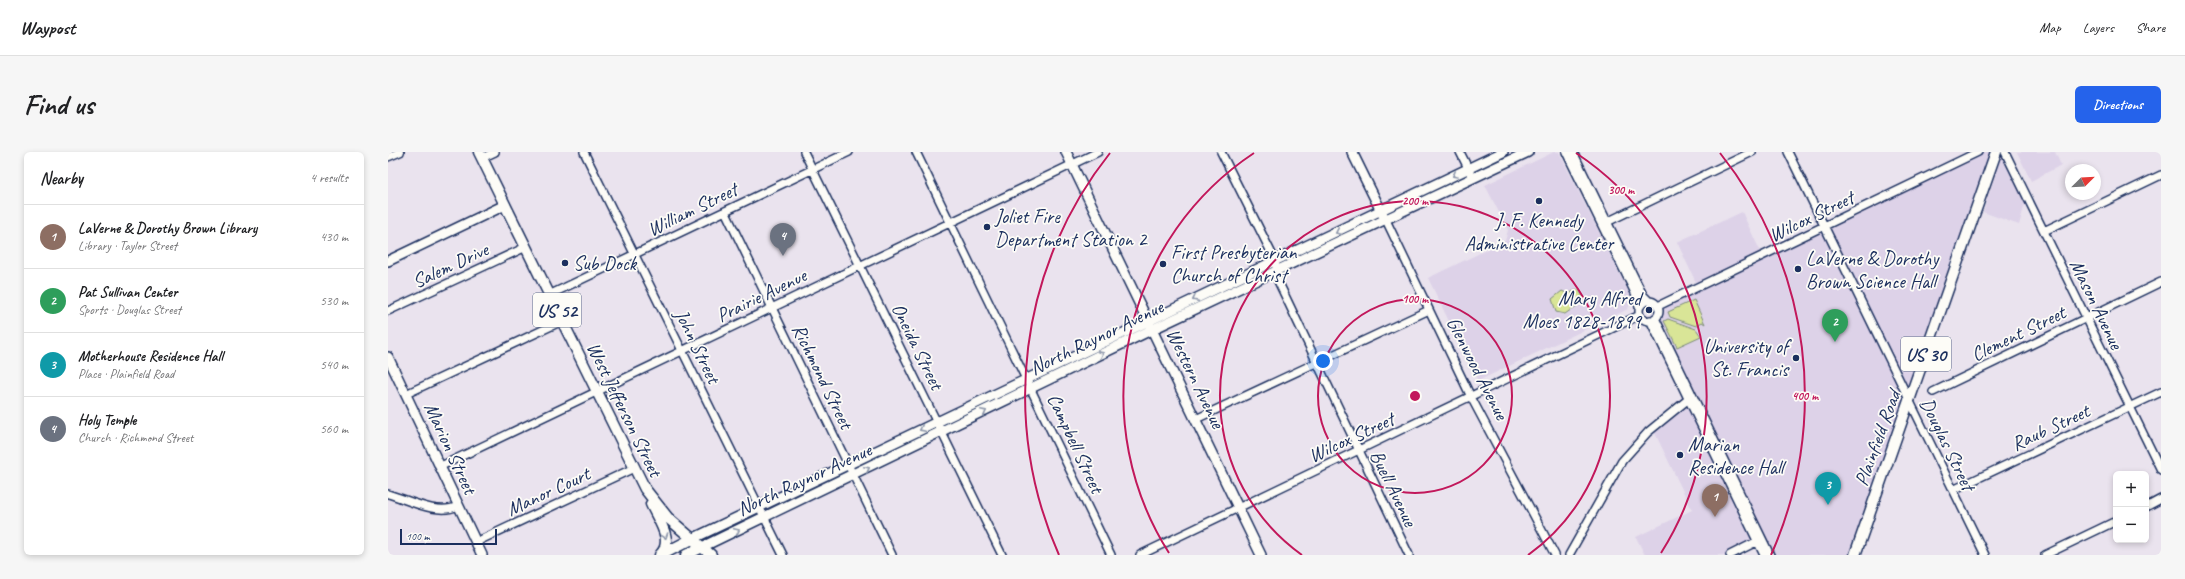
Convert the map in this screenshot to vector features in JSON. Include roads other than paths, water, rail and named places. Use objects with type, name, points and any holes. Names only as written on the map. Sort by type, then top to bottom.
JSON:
[{"type":"main road","name":"Western Avenue","points":[[1066,152],[1261,555]]},
{"type":"main road","name":"Glenwood Avenue","points":[[1352,152],[1386,220]]},
{"type":"main road","name":"North Raynor Avenue","points":[[702,548],[1032,388],[1275,260],[1503,152]]},
{"type":"main road","name":"North Raynor Avenue","points":[[692,539],[1027,379],[1277,271],[1473,178],[1518,154],[1528,152]]},
{"type":"main road","name":"Plainfield Road","points":[[1854,555],[1910,402],[1996,152]]},
{"type":"main road","name":"West Jefferson Street","points":[[481,155],[645,490],[657,507],[711,555]]},
{"type":"main road","points":[[388,261],[505,205]]},
{"type":"main road","name":"Marion Street","points":[[388,356],[390,367],[406,394],[439,468],[482,555]]},
{"type":"main road","name":"US 52","points":[[645,490],[667,541],[665,550],[660,555]]},
{"type":"main road","points":[[660,555],[692,539]]},
{"type":"main road","points":[[686,555],[702,548]]},
{"type":"street","points":[[388,158],[400,152]]},
{"type":"street","points":[[481,155],[495,152]]},
{"type":"street","name":"John Street","points":[[584,152],[783,555]]},
{"type":"street","name":"Oneida Street","points":[[804,152],[943,432],[1002,555]]},
{"type":"street","name":"William Street","points":[[549,295],[849,152]]},
{"type":"street","name":"Campbell Street","points":[[916,152],[1032,388],[1111,555]]},
{"type":"street","name":"Prairie Avenue","points":[[439,468],[596,391],[1098,152]]},
{"type":"street","name":"Buell Avenue","points":[[1221,152],[1275,260],[1278,281],[1409,555]]},
{"type":"street","points":[[1460,152],[1473,178]]},
{"type":"street","points":[[1566,152],[1638,299],[1640,311],[1644,319],[1652,319],[1658,313],[1658,306],[1643,296],[1573,152]]},
{"type":"street","points":[[1607,222],[1752,152]]},
{"type":"street","name":"Douglas Street","points":[[1788,152],[1985,555]]},
{"type":"street","name":"Wilcox Street","points":[[1658,306],[1825,227],[1978,152]]},
{"type":"street","name":"Mason Avenue","points":[[2004,152],[2161,470]]},
{"type":"street","points":[[2044,231],[2161,175]]},
{"type":"street","name":"Richmond Street","points":[[725,211],[892,555]]},
{"type":"street","name":"Glenwood Avenue","points":[[1386,220],[1471,397],[1555,555]]},
{"type":"street","name":"Salem Drive","points":[[388,311],[526,247]]},
{"type":"street","name":"Clement Street","points":[[1933,392],[2161,282]]},
{"type":"street","points":[[1640,311],[1643,303],[1649,301]]},
{"type":"street","points":[[1196,419],[1429,310]]},
{"type":"street","name":"Wilcox Street","points":[[1140,555],[1471,397],[1640,311]]},
{"type":"street","points":[[1652,319],[1760,540],[1770,555]]},
{"type":"street","points":[[406,394],[562,321]]},
{"type":"street","name":"Raub Street","points":[[1953,490],[2161,392]]},
{"type":"street","points":[[1569,555],[1622,461],[1648,432],[1690,398]]},
{"type":"street","name":"Manor Court","points":[[476,542],[634,468]]},
{"type":"street","points":[[388,494],[439,510],[450,510],[458,506]]},
{"type":"street","points":[[2149,505],[2161,499]]},
{"type":"street","points":[[2045,555],[2113,522]]},
{"type":"street","points":[[1730,555],[1760,540]]},
{"type":"street","points":[[1760,540],[1764,555]]},
{"type":"place","name":"J. F. Kennedy Administrative Center","points":[[1539,201]]},
{"type":"place","name":"Joliet Fire Department Station 2","points":[[987,227]]},
{"type":"place","name":"Holy Temple","points":[[783,256]]},
{"type":"place","name":"Sub Dock","points":[[565,263]]},
{"type":"place","name":"First Presbyterian Church of Christ","points":[[1163,264]]},
{"type":"place","name":"LaVerne & Dorothy Brown Science Hall","points":[[1798,269]]},
{"type":"place","name":"Mary Alfred Moes 1828-1899","points":[[1649,310]]},
{"type":"place","name":"Pat Sullivan Center","points":[[1835,342]]},
{"type":"place","name":"University of St. Francis","points":[[1796,358]]},
{"type":"place","name":"Marian Residence Hall","points":[[1680,455]]},
{"type":"place","name":"Motherhouse Residence Hall","points":[[1828,505]]},
{"type":"place","name":"LaVerne & Dorothy Brown Library","points":[[1715,517]]}]
